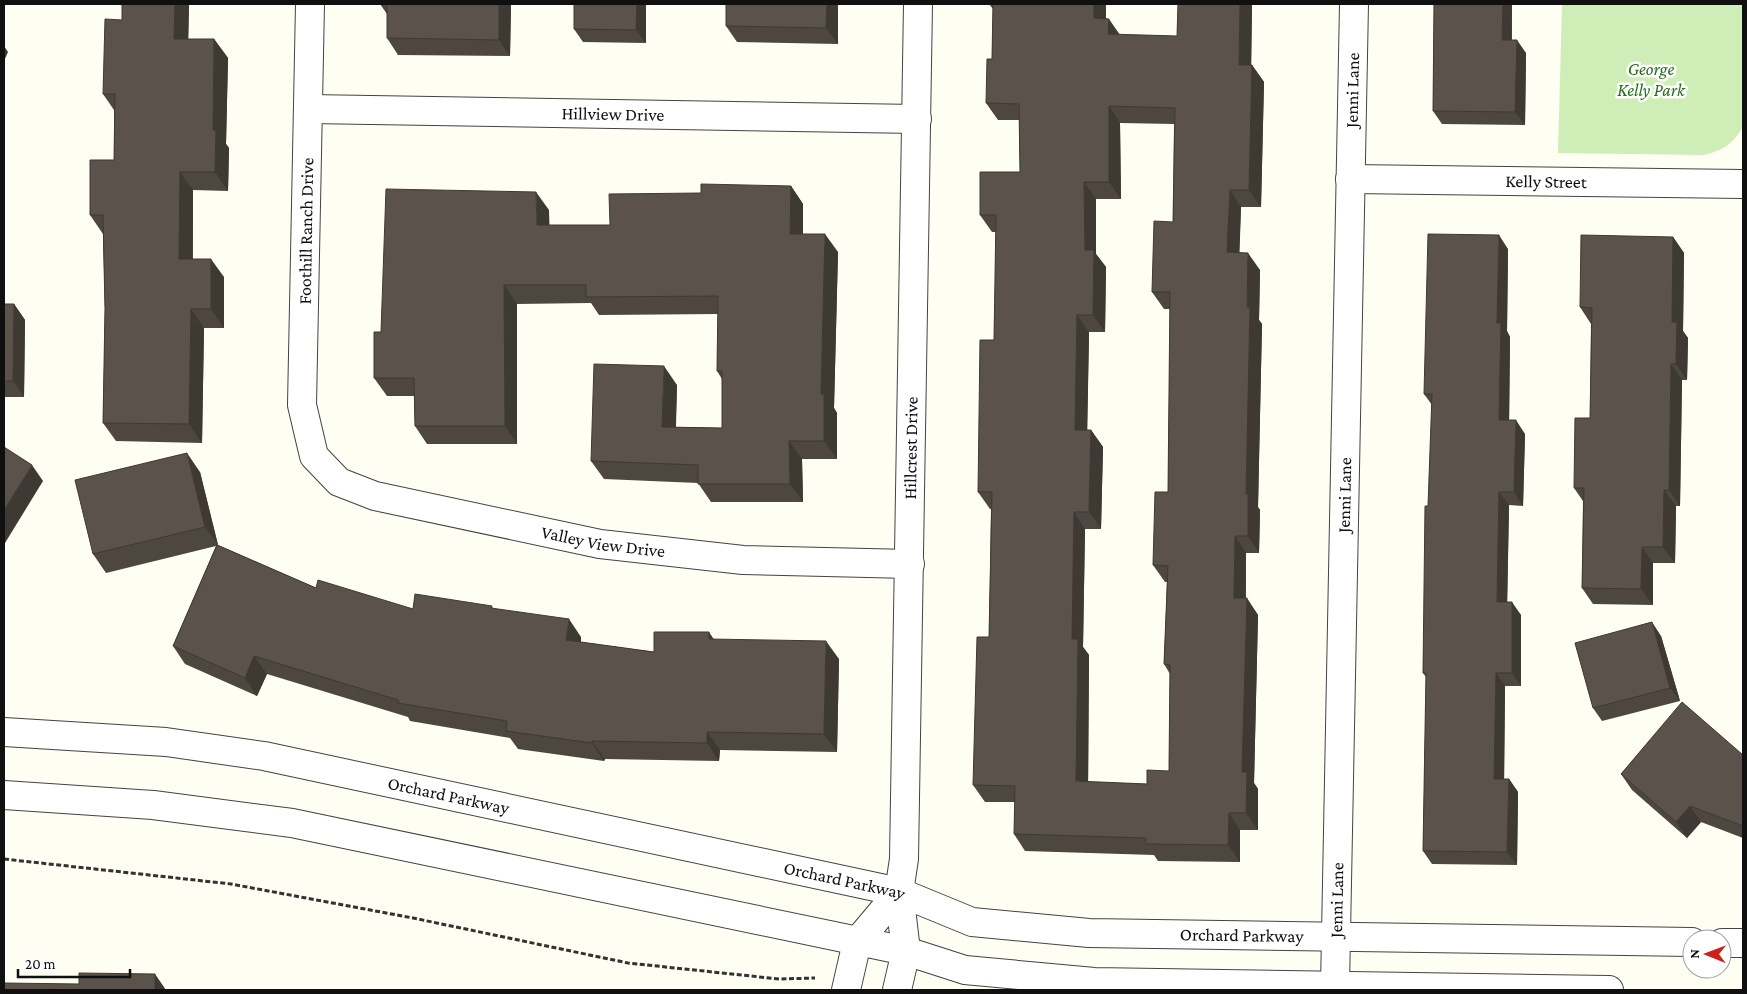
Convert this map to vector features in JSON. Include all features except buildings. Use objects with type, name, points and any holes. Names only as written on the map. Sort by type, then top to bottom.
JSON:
[{"type":"street","name":"Foothill Ranch Drive","points":[[310,4],[302,405],[314,456]]},
{"type":"street","name":"Hillcrest Drive","points":[[897,990],[906,951],[899,892],[904,859],[918,4]]},
{"type":"street","name":"Jenni Lane","points":[[1335,986],[1354,4]]},
{"type":"street","name":"Hillview Drive","points":[[309,109],[917,119]]},
{"type":"street","name":"Kelly Street","points":[[1350,179],[1743,184]]},
{"type":"street","name":"Valley View Drive","points":[[314,456],[339,482],[375,496],[600,544],[744,560],[910,564]]},
{"type":"street","name":"Orchard Parkway","points":[[4,732],[166,742],[264,756],[899,892],[972,922],[1029,929],[1142,935],[1682,942]]},
{"type":"street","points":[[4,795],[153,805],[292,823],[906,951],[964,970],[1034,978],[1094,982],[1609,990]]},
{"type":"street","points":[[846,990],[857,942],[899,892]]},
{"type":"path","points":[[4,859],[231,884],[413,918],[628,963],[779,979],[811,977]]},
{"type":"green space","name":"George Kelly Park","points":[[1562,4],[1743,4],[1743,126],[1735,138],[1721,149],[1702,155],[1558,153]]}]
